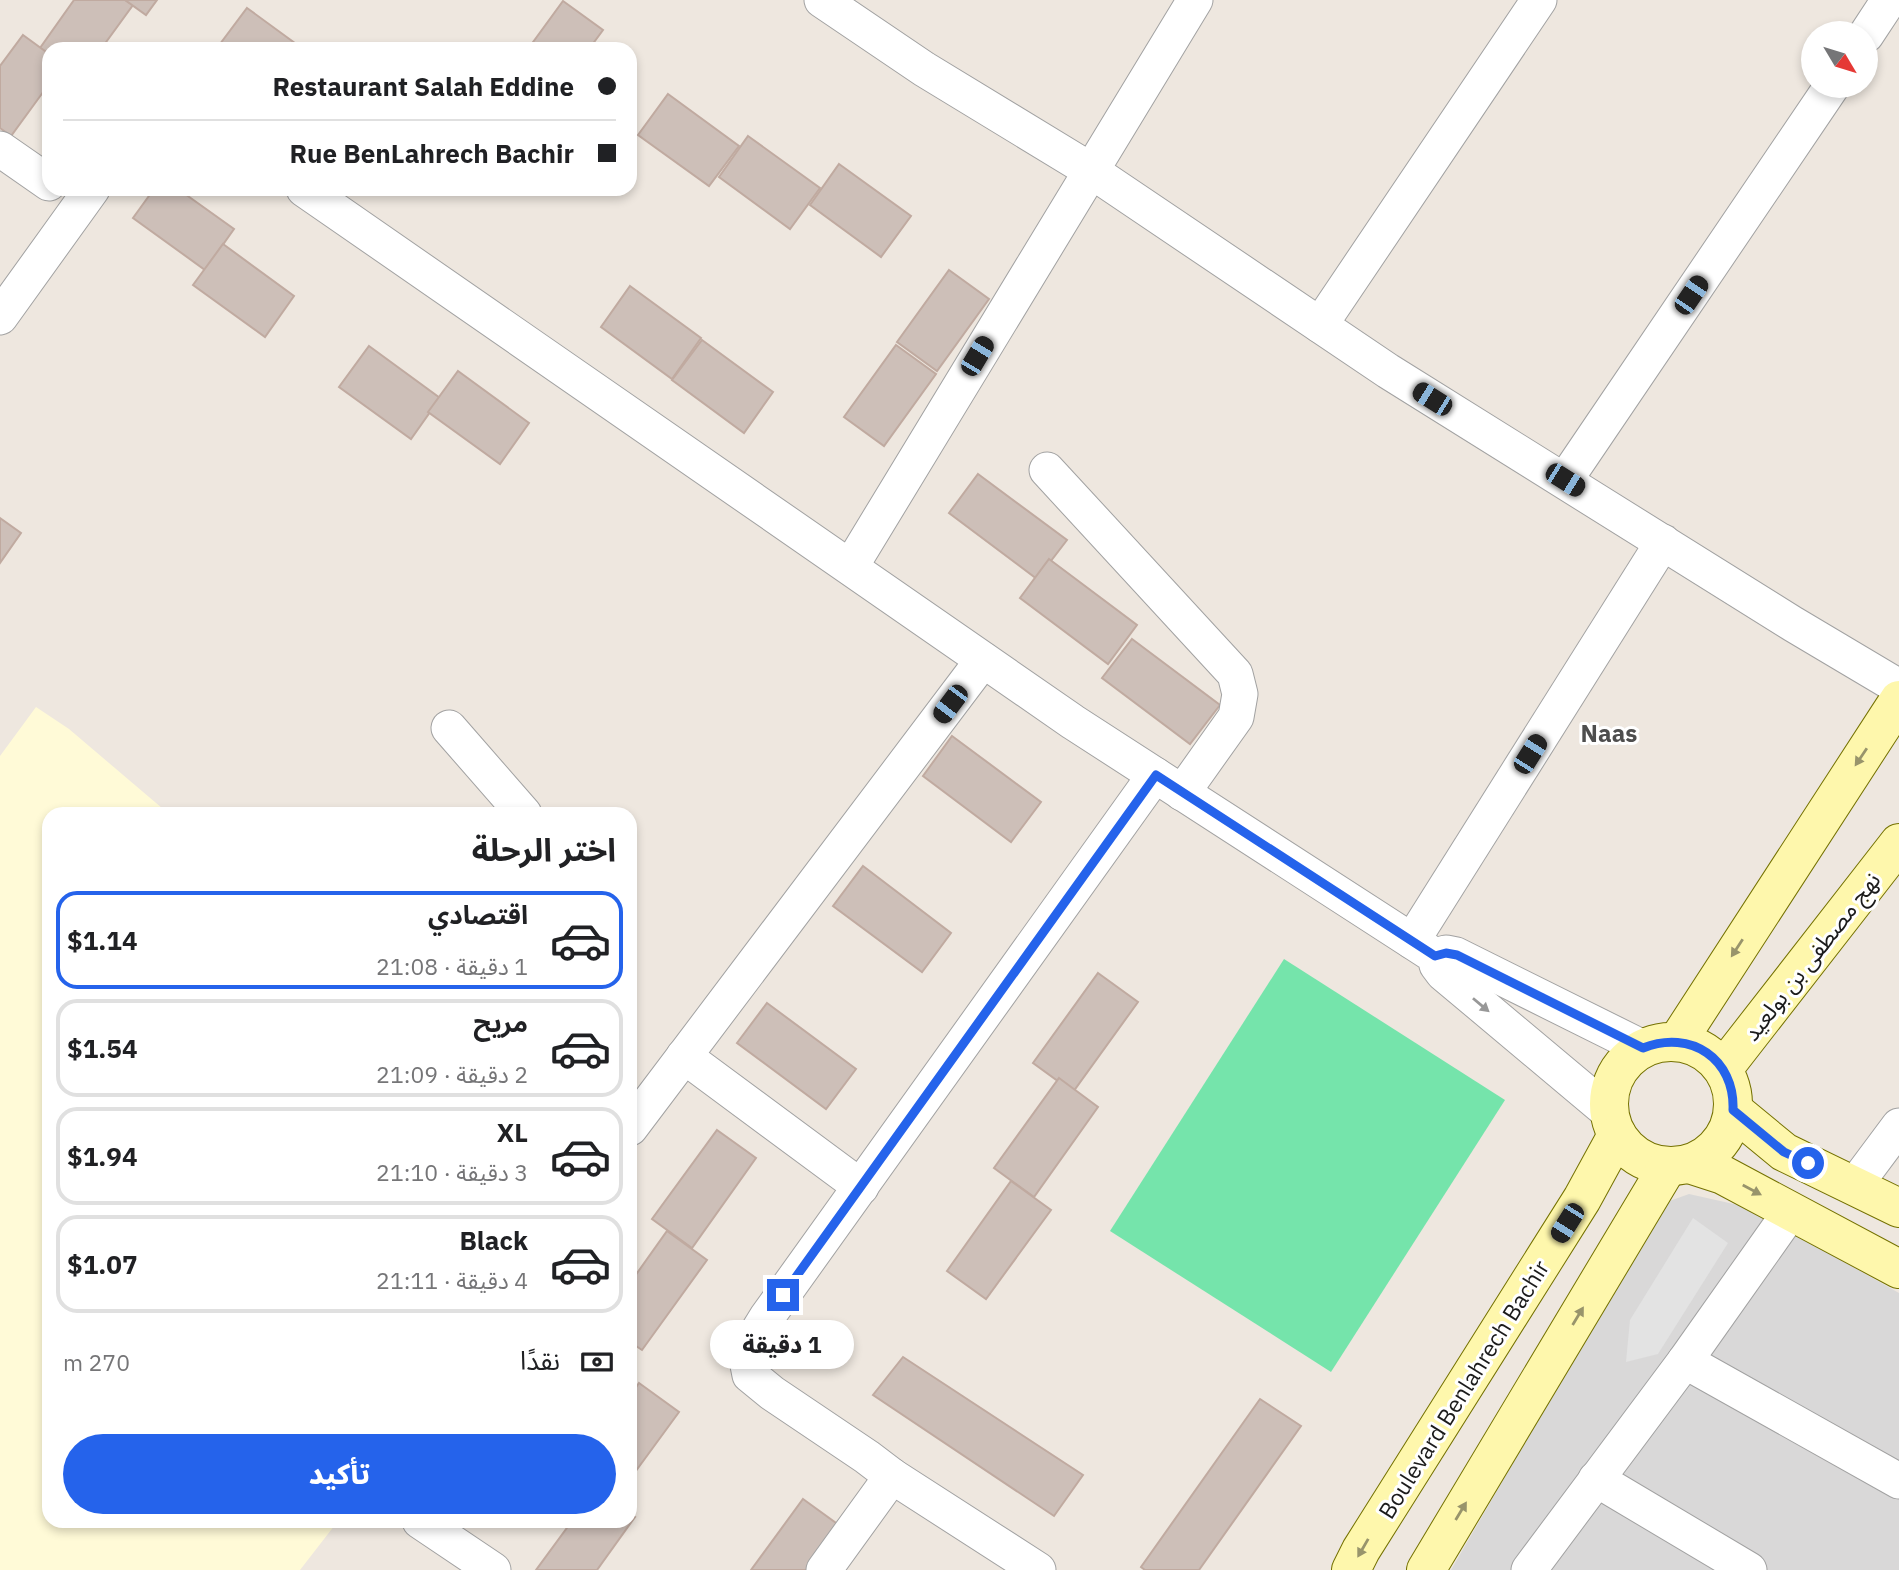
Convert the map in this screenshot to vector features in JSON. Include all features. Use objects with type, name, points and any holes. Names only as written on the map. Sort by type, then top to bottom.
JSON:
[{"type":"main road","points":[[1660,1045],[1899,700]]},
{"type":"main road","name":"نهج مصطفى بن بولعيد","points":[[1723,1069],[1899,843]]},
{"type":"main road","points":[[1426,1570],[1679,1165],[1706,1156],[1719,1144],[1729,1128],[1733,1110],[1731,1085],[1723,1069],[1711,1055],[1694,1046],[1660,1045],[1628,1060],[1616,1076],[1610,1094],[1613,1124],[1634,1154],[1650,1163],[1679,1165],[1723,1175],[1899,1269]]},
{"type":"main road","points":[[1733,1110],[1784,1152],[1899,1208]]},
{"type":"main road","name":"Boulevard Benlahrech Bachir","points":[[1351,1570],[1582,1199],[1613,1124]]},
{"type":"street","points":[[850,566],[1195,0]]},
{"type":"street","points":[[1320,325],[1539,0]]},
{"type":"street","points":[[1876,21],[1889,0]]},
{"type":"street","points":[[835,4],[924,69],[1090,170],[1388,372],[1899,687]]},
{"type":"street","points":[[1565,480],[1824,98]]},
{"type":"street","points":[[0,149],[42,178]]},
{"type":"street","points":[[0,317],[76,196]]},
{"type":"street","points":[[314,196],[983,660],[1424,949],[1444,973],[1613,1124]]},
{"type":"street","points":[[1038,1570],[892,1476],[772,1393],[750,1375],[747,1360],[751,1343],[767,1317],[861,1187],[1169,784],[1236,717],[1240,694],[1235,674],[1047,470]]},
{"type":"street","points":[[1424,949],[1663,542]]},
{"type":"street","points":[[637,1115],[983,660]]},
{"type":"street","points":[[449,728],[518,807]]},
{"type":"street","points":[[1424,949],[1457,955],[1660,1045]]},
{"type":"street","points":[[684,1056],[861,1187]]},
{"type":"street","points":[[1855,1185],[1899,1126]]},
{"type":"street","points":[[1529,1570],[1685,1361],[1791,1210]]},
{"type":"street","points":[[1685,1361],[1899,1481]]},
{"type":"street","points":[[824,1570],[892,1476]]},
{"type":"street","points":[[1596,1479],[1749,1570]]},
{"type":"street","points":[[430,1528],[493,1570]]},
{"type":"shaded area","points":[[36,707],[69,729],[161,807],[42,807],[42,1528],[333,1528],[300,1570],[0,1570],[0,756]]},
{"type":"shaded area","points":[[1689,1194],[1747,1207],[1899,1293],[1899,1570],[1451,1570],[1664,1203]]},
{"type":"shaded area","points":[[1693,1218],[1728,1243],[1658,1354],[1626,1362],[1630,1320]]},
{"type":"green space","points":[[1284,959],[1505,1100],[1331,1372],[1110,1231]]},
{"type":"building","points":[[74,0],[125,0],[133,5],[106,42],[44,42]]},
{"type":"building","points":[[125,0],[157,0],[146,15]]},
{"type":"building","points":[[563,1],[603,30],[594,42],[533,42]]},
{"type":"building","points":[[247,8],[293,42],[222,42]]},
{"type":"building","points":[[23,35],[42,49],[42,94],[11,136],[0,128],[0,66]]},
{"type":"building","points":[[668,94],[739,146],[709,186],[638,135]]},
{"type":"building","points":[[748,136],[820,188],[790,229],[719,177]]},
{"type":"building","points":[[839,164],[911,216],[881,257],[810,205]]},
{"type":"building","points":[[149,196],[188,196],[234,229],[205,270],[133,218]]},
{"type":"building","points":[[223,244],[294,296],[265,337],[193,285]]},
{"type":"building","points":[[949,270],[989,299],[937,371],[897,342]]},
{"type":"building","points":[[630,286],[701,338],[672,379],[601,327]]},
{"type":"building","points":[[702,340],[773,392],[744,433],[672,380]]},
{"type":"building","points":[[896,345],[936,374],[884,446],[844,417]]},
{"type":"building","points":[[369,346],[440,398],[411,439],[339,387]]},
{"type":"building","points":[[458,371],[529,423],[500,464],[428,412]]},
{"type":"building","points":[[978,474],[1067,540],[1037,579],[949,513]]},
{"type":"building","points":[[0,518],[21,533],[0,563]]},
{"type":"building","points":[[1049,559],[1137,625],[1108,664],[1020,598]]},
{"type":"building","points":[[1132,639],[1220,705],[1190,744],[1102,678]]},
{"type":"building","points":[[952,736],[1041,802],[1011,842],[923,776]]},
{"type":"building","points":[[863,866],[951,933],[922,972],[833,906]]},
{"type":"building","points":[[1098,973],[1138,1002],[1073,1092],[1033,1063]]},
{"type":"building","points":[[767,1003],[856,1069],[826,1109],[737,1043]]},
{"type":"building","points":[[1059,1078],[1098,1107],[1034,1197],[994,1168]]},
{"type":"building","points":[[717,1130],[756,1158],[692,1248],[652,1219]]},
{"type":"building","points":[[1011,1181],[1051,1210],[986,1299],[947,1271]]},
{"type":"building","points":[[667,1231],[707,1260],[642,1350],[637,1347],[637,1273]]},
{"type":"building","points":[[903,1357],[1083,1475],[1054,1516],[873,1395]]},
{"type":"building","points":[[639,1383],[679,1412],[637,1469]]},
{"type":"building","points":[[1260,1399],[1301,1426],[1199,1570],[1145,1570],[1141,1567]]},
{"type":"building","points":[[803,1499],[843,1528],[812,1570],[751,1570]]},
{"type":"building","points":[[567,1528],[627,1528],[597,1570],[536,1570]]},
{"type":"district","name":"Naas","points":[[1609,733]]},
{"type":"route","points":[[783,1295],[1156,775],[1435,956],[1446,953],[1457,955],[1643,1048],[1676,1042],[1694,1046],[1711,1055],[1723,1069],[1731,1085],[1733,1110],[1784,1152],[1808,1163]]}]
